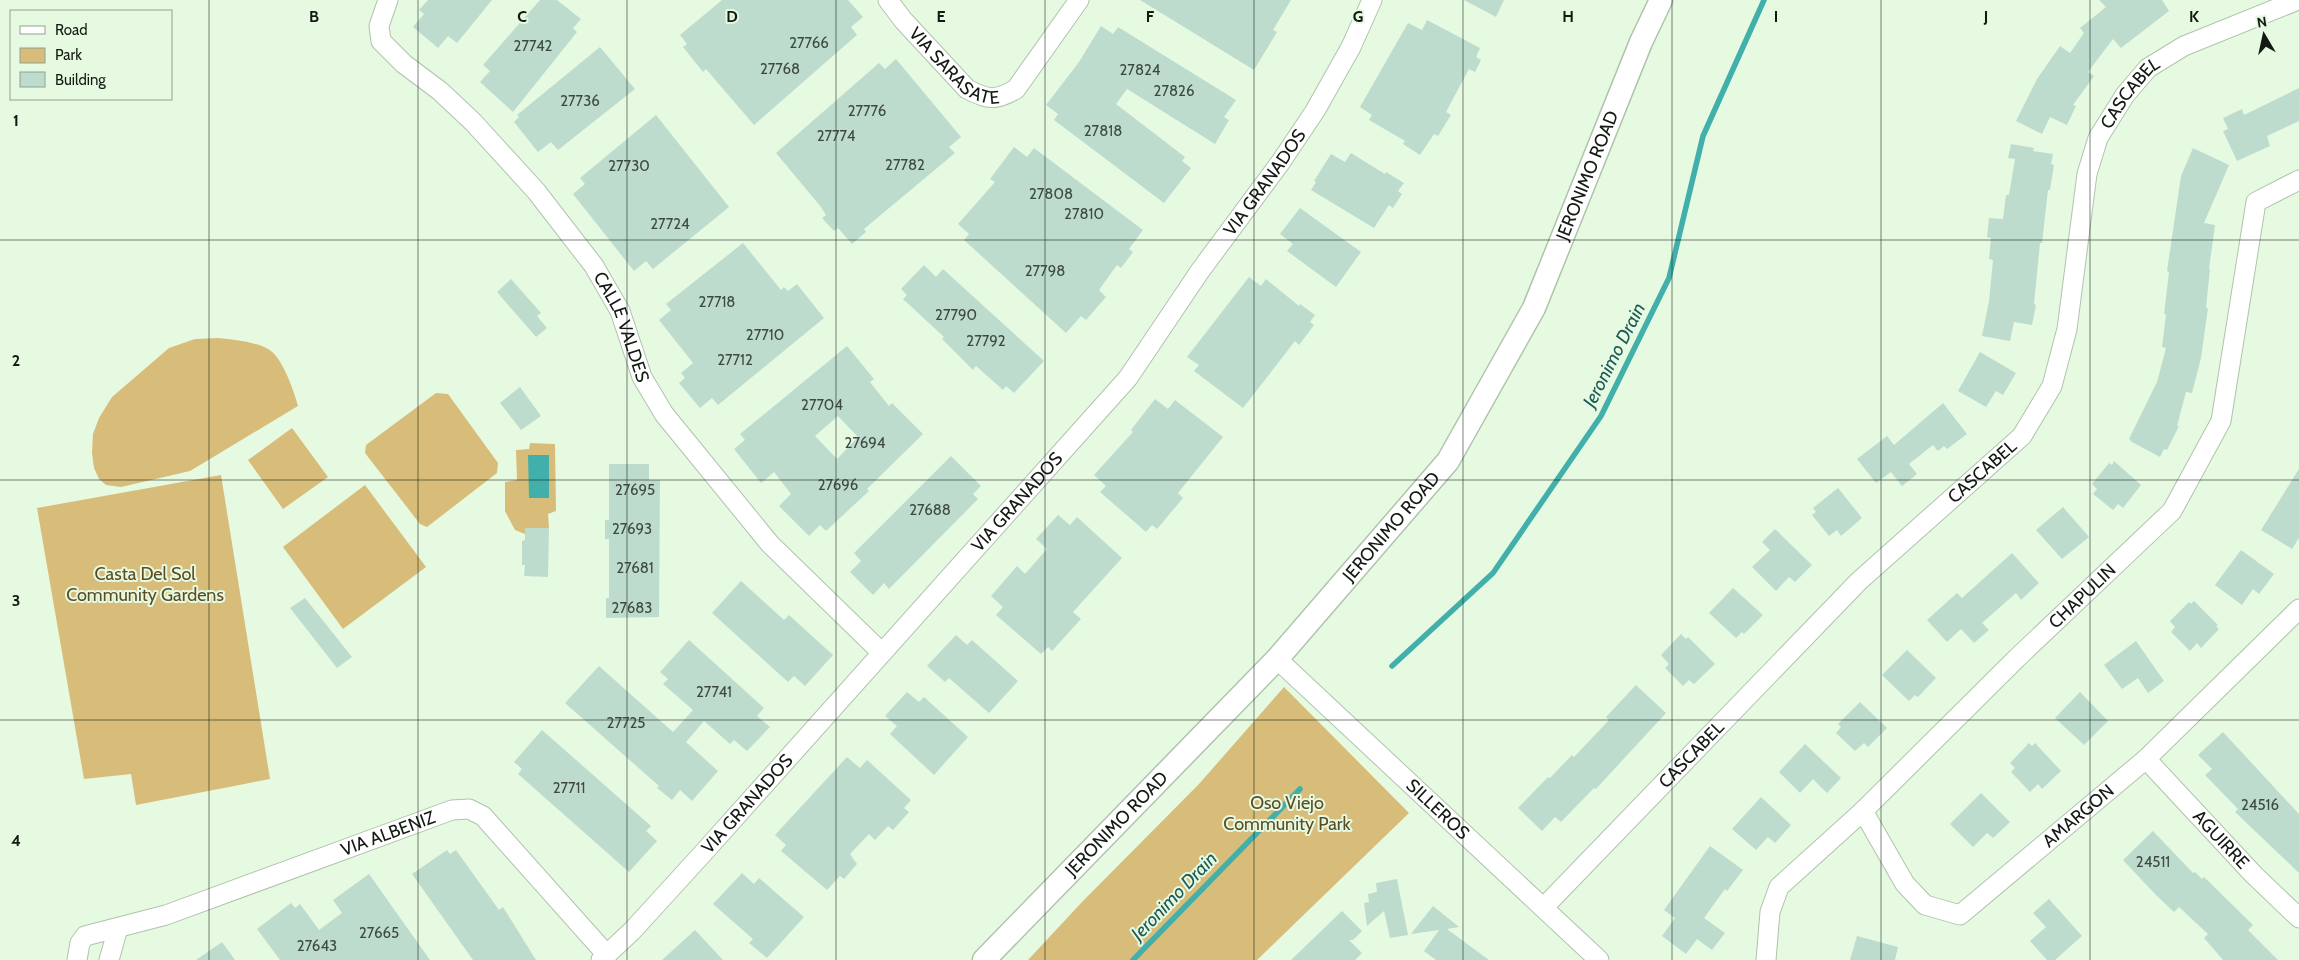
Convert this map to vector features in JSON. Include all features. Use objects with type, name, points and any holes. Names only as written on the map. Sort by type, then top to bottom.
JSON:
[{"type":"main road","name":"JERONIMO ROAD","points":[[984,960],[1277,659],[1448,461],[1534,308],[1641,42],[1661,0]]},
{"type":"street","name":"CALLE VALDES","points":[[388,0],[379,26],[381,41],[404,64],[440,91],[473,122],[536,191],[594,266],[620,311],[642,377],[664,414],[770,544],[882,653]]},
{"type":"street","name":"VIA SARASATE","points":[[888,0],[903,20],[967,89],[980,96],[992,98],[1002,97],[1016,89],[1079,0]]},
{"type":"street","name":"VIA GRANADOS","points":[[604,957],[659,902],[1049,468],[1144,356],[1200,270],[1280,164],[1315,112],[1351,46],[1372,0]]},
{"type":"street","name":"CASCABEL","points":[[1544,906],[1859,581],[2022,436],[2052,386],[2067,329],[2087,174],[2098,138],[2125,95],[2148,68],[2184,46],[2298,0]]},
{"type":"street","name":"CHAPULIN","points":[[1766,960],[1770,912],[1779,887],[1863,811],[2017,658],[2172,511],[2221,421],[2256,202],[2299,180]]},
{"type":"street","name":"AMARGON","points":[[1863,811],[1905,884],[1925,905],[1960,915],[2146,759],[2299,608]]},
{"type":"street","name":"SILLEROS","points":[[1277,659],[1491,860],[1544,906],[1599,960]]},
{"type":"street","name":"AGUIRRE","points":[[2146,759],[2254,875],[2299,918]]},
{"type":"street","name":"VIA ALBENIZ","points":[[76,960],[80,942],[85,936],[194,905],[452,810],[469,809],[483,816],[604,957]]},
{"type":"street","points":[[109,960],[118,928]]},
{"type":"green space","points":[[218,338],[256,344],[273,353],[287,374],[298,406],[190,471],[121,487],[106,485],[99,479],[94,468],[92,453],[93,434],[99,418],[112,397],[169,348],[195,339]]},
{"type":"green space","points":[[436,393],[448,394],[498,463],[497,473],[427,527],[420,524],[365,453],[366,445]]},
{"type":"green space","points":[[292,428],[328,477],[283,509],[248,460]]},
{"type":"green space","points":[[530,443],[555,444],[556,511],[548,514],[549,528],[525,528],[525,534],[515,530],[505,511],[505,482],[517,480],[516,450],[529,449]]},
{"type":"green space","name":"Casta Del Sol Community Gardens","points":[[221,475],[270,779],[136,805],[131,774],[84,779],[37,508]]},
{"type":"green space","points":[[365,485],[426,567],[343,629],[283,547]]},
{"type":"green space","name":"Oso Viejo Community Park","points":[[1284,687],[1409,813],[1257,960],[1028,960],[1083,901],[1199,784]]},
{"type":"water","points":[[528,455],[549,455],[549,498],[529,498]]},
{"type":"building","points":[[428,0],[492,0],[457,43],[448,36],[438,48],[413,27],[424,14],[419,10]]},
{"type":"building","points":[[540,0],[557,0],[581,19],[573,28],[577,32],[513,112],[480,82],[490,71],[483,65]]},
{"type":"building","points":[[722,0],[848,0],[863,17],[851,27],[857,35],[754,125],[706,69],[703,72],[683,47],[687,44],[680,35]]},
{"type":"building","points":[[1140,0],[1291,0],[1273,30],[1277,32],[1254,70]]},
{"type":"building","points":[[1464,0],[1504,0],[1496,17]]},
{"type":"building","points":[[2099,0],[2162,0],[2169,11],[2121,48],[2113,39],[2088,72],[2094,76],[2073,105],[2076,106],[2067,125],[2050,117],[2042,134],[2016,121],[2037,79],[2060,46],[2070,53],[2084,33],[2080,28],[2106,7]]},
{"type":"building","points":[[1427,20],[1480,48],[1476,57],[1481,60],[1475,72],[1469,69],[1446,112],[1451,115],[1438,136],[1434,134],[1420,155],[1403,144],[1405,141],[1369,120],[1372,115],[1360,107],[1408,23],[1422,30]]},
{"type":"building","points":[[1101,26],[1113,34],[1118,27],[1236,100],[1224,117],[1229,120],[1215,144],[1127,89],[1116,104],[1185,157],[1182,161],[1191,168],[1164,203],[1054,120],[1058,114],[1046,105],[1079,62]]},
{"type":"building","points":[[600,47],[635,89],[558,150],[551,142],[538,152],[514,122],[519,117],[517,115]]},
{"type":"building","points":[[896,59],[961,137],[949,147],[955,153],[864,229],[866,232],[852,244],[838,228],[834,231],[822,218],[826,215],[821,207],[776,153],[879,63],[885,69]]},
{"type":"building","points":[[2299,88],[2299,121],[2267,136],[2270,146],[2237,161],[2223,131],[2228,129],[2223,118],[2242,109],[2244,115]]},
{"type":"building","points":[[656,115],[729,207],[653,269],[646,261],[634,271],[573,194],[585,184],[580,178]]},
{"type":"building","points":[[2011,144],[2034,148],[2033,151],[2053,154],[2051,164],[2054,165],[2050,190],[2048,190],[2042,243],[2040,243],[2034,304],[2036,305],[2032,325],[2014,322],[2010,341],[1982,336],[1989,301],[1993,260],[1989,259],[1991,238],[1987,237],[1989,218],[2003,219],[2006,195],[2009,195],[2015,159],[2008,158]]},
{"type":"building","points":[[1014,147],[1027,157],[1034,148],[1143,230],[1129,249],[1133,252],[1121,268],[1117,265],[1099,290],[1106,297],[1086,320],[1081,316],[1066,333],[964,240],[969,234],[958,224],[995,182],[990,179]]},
{"type":"building","points":[[2193,148],[2229,165],[2204,223],[2215,225],[2209,269],[2206,308],[2208,308],[2201,358],[2192,393],[2186,392],[2177,426],[2179,426],[2167,450],[2164,449],[2160,457],[2129,439],[2157,382],[2166,348],[2162,347],[2169,272],[2167,271],[2181,176]]},
{"type":"building","points":[[1351,153],[1385,174],[1386,172],[1404,183],[1398,191],[1402,194],[1393,208],[1389,205],[1374,228],[1311,190],[1316,182],[1314,181],[1331,154],[1345,162]]},
{"type":"building","points":[[1300,208],[1361,252],[1336,287],[1287,251],[1293,244],[1280,234]]},
{"type":"building","points":[[743,243],[781,290],[784,287],[788,291],[797,284],[824,318],[718,405],[712,398],[700,408],[679,383],[685,378],[681,373],[693,363],[659,320],[671,310],[666,304]]},
{"type":"building","points":[[924,265],[936,277],[943,269],[1044,361],[1014,393],[1006,386],[1003,390],[976,366],[973,370],[942,339],[944,337],[903,299],[907,295],[901,289]]},
{"type":"building","points":[[1249,277],[1261,286],[1266,279],[1299,306],[1300,304],[1315,315],[1310,322],[1314,325],[1299,345],[1295,341],[1243,408],[1194,371],[1199,365],[1187,357]]},
{"type":"building","points":[[511,279],[541,313],[537,316],[547,328],[536,337],[497,292]]},
{"type":"building","points":[[847,346],[874,379],[870,382],[889,406],[892,403],[923,434],[867,489],[869,491],[826,531],[820,525],[809,536],[779,506],[791,494],[774,472],[761,483],[734,449],[745,440],[740,434]],"holes":[[[838,416],[858,437],[837,459],[815,436]]]},
{"type":"building","points":[[1980,352],[2016,373],[2003,395],[1996,391],[1986,407],[1958,391]]},
{"type":"building","points":[[520,387],[541,416],[521,430],[500,403]]},
{"type":"building","points":[[1155,399],[1168,409],[1175,400],[1223,437],[1178,493],[1183,498],[1157,529],[1152,525],[1146,532],[1100,492],[1106,486],[1094,475],[1133,432],[1131,430]]},
{"type":"building","points":[[1943,403],[1967,434],[1947,449],[1944,446],[1938,451],[1933,445],[1909,464],[1917,474],[1902,486],[1891,472],[1876,483],[1857,459],[1887,436],[1894,445]]},
{"type":"building","points":[[951,456],[981,486],[973,494],[978,499],[889,589],[884,583],[873,595],[850,572],[861,561],[854,553]]},
{"type":"building","points":[[2114,461],[2141,485],[2123,508],[2118,504],[2113,510],[2093,494],[2097,489],[2092,484],[2109,463],[2112,465]]},
{"type":"building","points":[[609,464],[649,464],[649,480],[660,480],[659,617],[606,618],[606,598],[609,598],[609,539],[605,539],[605,520],[609,520]]},
{"type":"building","points":[[2299,469],[2299,538],[2292,549],[2261,530]]},
{"type":"building","points":[[1838,488],[1862,518],[1841,536],[1837,530],[1829,536],[1812,515],[1816,512],[1813,508]]},
{"type":"building","points":[[2063,507],[2089,537],[2062,559],[2036,530]]},
{"type":"building","points":[[1058,515],[1070,525],[1077,517],[1122,558],[1073,612],[1081,619],[1052,651],[1048,647],[1041,654],[996,615],[1003,607],[991,596],[1017,566],[1025,574],[1047,549],[1036,539]]},
{"type":"building","points":[[525,528],[549,528],[548,577],[524,576],[525,565],[522,565],[522,541],[525,540]]},
{"type":"building","points":[[1775,529],[1812,565],[1795,582],[1789,577],[1776,591],[1752,567],[1770,550],[1762,542]]},
{"type":"building","points":[[2241,550],[2274,574],[2259,594],[2253,589],[2242,605],[2215,585]]},
{"type":"building","points":[[2012,553],[2039,583],[2021,600],[2016,593],[1982,623],[1989,630],[1974,643],[1961,629],[1947,642],[1927,620],[1957,593],[1962,598]]},
{"type":"building","points":[[741,581],[784,620],[789,615],[833,655],[805,686],[794,676],[788,682],[712,613]]},
{"type":"building","points":[[1733,588],[1763,615],[1744,634],[1742,632],[1736,638],[1709,613]]},
{"type":"building","points":[[305,598],[352,657],[337,668],[290,608]]},
{"type":"building","points":[[2194,601],[2218,625],[2216,626],[2219,629],[2201,648],[2197,643],[2190,651],[2171,632],[2175,627],[2170,621],[2189,602],[2191,604]]},
{"type":"building","points":[[1681,634],[1686,639],[1688,637],[1715,664],[1694,684],[1689,680],[1683,686],[1665,668],[1669,664],[1661,655]]},
{"type":"building","points":[[956,635],[967,645],[972,640],[1018,681],[989,713],[949,678],[945,682],[927,666]]},
{"type":"building","points":[[689,640],[764,708],[757,716],[770,727],[747,751],[734,740],[730,744],[704,721],[686,742],[718,771],[692,801],[680,790],[672,800],[657,788],[659,786],[565,703],[599,666],[673,732],[693,710],[663,684],[668,679],[660,672]]},
{"type":"building","points":[[2136,641],[2164,681],[2148,693],[2138,678],[2122,689],[2104,665]]},
{"type":"building","points":[[1907,650],[1936,678],[1918,697],[1915,695],[1909,701],[1882,675]]},
{"type":"building","points":[[1636,685],[1666,713],[1596,789],[1594,788],[1561,822],[1555,817],[1542,831],[1518,808],[1572,755],[1574,757],[1609,720],[1606,717]]},
{"type":"building","points":[[907,692],[919,702],[924,697],[968,737],[934,775],[890,734],[897,726],[885,716]]},
{"type":"building","points":[[2080,692],[2108,721],[2084,745],[2055,718]]},
{"type":"building","points":[[1860,702],[1887,728],[1868,747],[1864,743],[1855,751],[1836,733],[1841,727],[1838,724]]},
{"type":"building","points":[[542,730],[651,826],[646,831],[657,841],[629,872],[518,774],[522,769],[514,762]]},
{"type":"building","points":[[2223,732],[2299,814],[2299,873],[2235,812],[2238,809],[2205,775],[2212,769],[2198,755]]},
{"type":"building","points":[[2029,743],[2032,746],[2035,743],[2061,771],[2042,789],[2038,784],[2030,792],[2011,772],[2015,768],[2010,763]]},
{"type":"building","points":[[1805,744],[1841,778],[1827,793],[1813,779],[1800,793],[1779,772]]},
{"type":"building","points":[[847,757],[860,768],[867,760],[911,800],[904,808],[909,812],[893,830],[888,826],[875,840],[869,834],[850,854],[857,864],[844,879],[840,876],[827,890],[781,851],[786,845],[775,835]]},
{"type":"building","points":[[1981,793],[2010,822],[1993,838],[1987,833],[1973,847],[1950,824]]},
{"type":"building","points":[[1761,797],[1791,825],[1775,843],[1768,837],[1756,850],[1732,829]]},
{"type":"building","points":[[2153,831],[2193,873],[2195,872],[2202,879],[2204,877],[2253,925],[2248,930],[2278,960],[2223,960],[2204,938],[2208,934],[2179,907],[2174,912],[2155,894],[2123,860]]},
{"type":"building","points":[[1710,846],[1743,870],[1727,891],[1725,889],[1704,918],[1725,933],[1712,950],[1697,939],[1686,954],[1662,936],[1675,918],[1664,910]]},
{"type":"building","points":[[447,850],[450,854],[456,850],[499,910],[503,907],[536,960],[473,960],[412,874]]},
{"type":"building","points":[[742,873],[754,884],[759,878],[804,917],[767,958],[749,943],[753,939],[713,904]]},
{"type":"building","points":[[369,874],[430,960],[280,960],[257,929],[291,903],[295,908],[300,904],[319,930],[342,913],[333,900]]},
{"type":"building","points":[[1397,879],[1408,935],[1390,938],[1384,911],[1367,926],[1364,903],[1369,902],[1368,894],[1377,892],[1376,883]]},
{"type":"building","points":[[2049,899],[2082,936],[2055,960],[2047,960],[2030,941],[2046,927],[2033,913]]},
{"type":"building","points":[[1433,906],[1459,927],[1447,929],[1489,960],[1436,960],[1424,951],[1439,930],[1411,934]]},
{"type":"building","points":[[1342,911],[1362,931],[1353,940],[1349,940],[1362,953],[1355,960],[1291,960]]},
{"type":"building","points":[[695,930],[723,960],[662,960]]},
{"type":"building","points":[[1857,936],[1898,947],[1895,960],[1850,960]]},
{"type":"building","points":[[222,942],[235,960],[196,960]]},
{"type":"waterway","name":"Jeronimo Drain","points":[[1392,666],[1493,573],[1601,416],[1669,278],[1703,136],[1764,0]]},
{"type":"waterway","name":"Jeronimo Drain","points":[[1133,960],[1300,789]]}]
